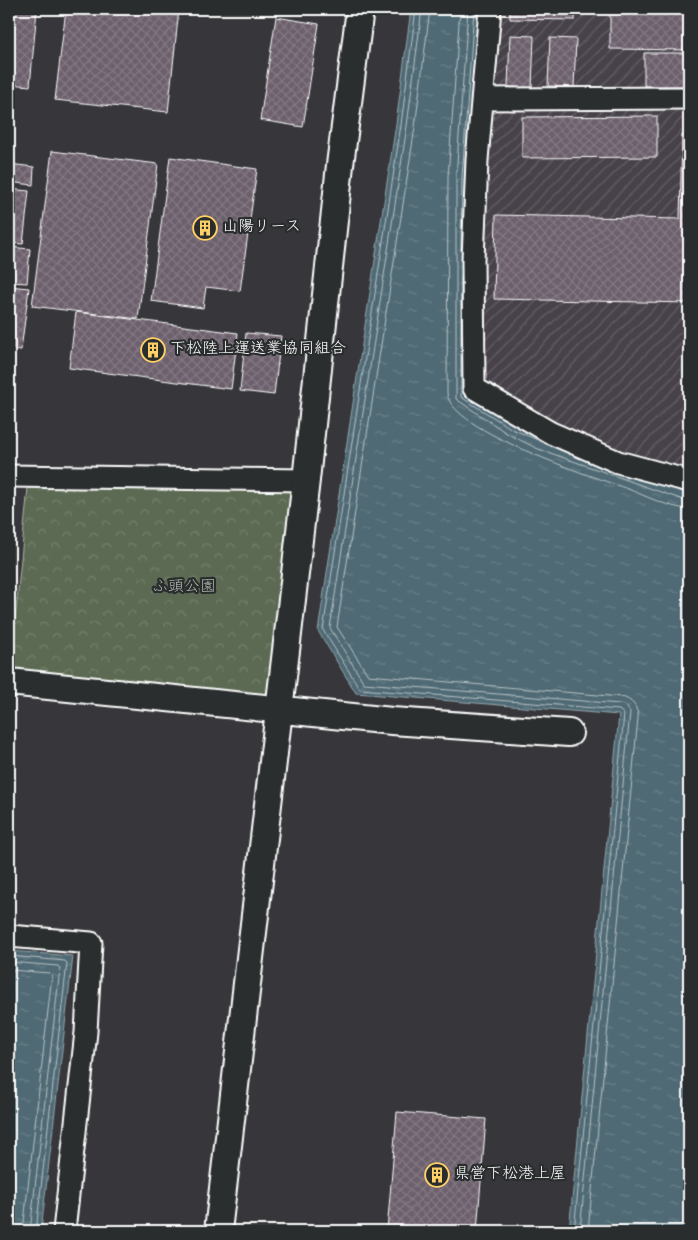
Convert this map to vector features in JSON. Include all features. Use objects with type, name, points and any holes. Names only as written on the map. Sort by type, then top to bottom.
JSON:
[{"type":"street","points":[[218,1231],[306,480],[339,175],[360,9]]},
{"type":"street","points":[[490,9],[482,99],[472,260],[474,388],[552,432],[618,462],[689,481]]},
{"type":"street","points":[[482,99],[689,98]]},
{"type":"street","points":[[9,476],[306,480]]},
{"type":"street","points":[[9,682],[392,721],[569,733]]},
{"type":"street","points":[[9,936],[91,943],[82,1067],[64,1231]]},
{"type":"shaded area","points":[[490,9],[689,9],[689,481],[474,388]]},
{"type":"green space","name":"ふ頭公園","points":[[29,477],[306,480],[282,707],[9,682]]},
{"type":"water","points":[[411,9],[479,9],[467,178],[466,394],[514,425],[541,438],[689,491],[689,1231],[569,1231],[619,715],[356,693],[318,631],[396,124]]},
{"type":"water","points":[[9,951],[73,956],[41,1231],[9,1231]]},
{"type":"building","points":[[9,9],[37,9],[30,86],[9,84]]},
{"type":"building","points":[[66,9],[179,9],[168,112],[55,100]]},
{"type":"building","points":[[510,9],[576,9],[575,20],[510,19]]},
{"type":"building","points":[[610,9],[689,9],[689,50],[610,49]]},
{"type":"building","points":[[276,17],[319,24],[303,127],[260,120]]},
{"type":"building","points":[[510,35],[534,36],[532,88],[508,87]]},
{"type":"building","points":[[550,38],[576,39],[574,87],[548,86]]},
{"type":"building","points":[[644,53],[689,53],[689,86],[644,86]]},
{"type":"building","points":[[657,116],[657,157],[522,158],[522,117]]},
{"type":"building","points":[[682,135],[689,135],[689,303],[494,299],[496,215],[680,219]]},
{"type":"building","points":[[52,151],[158,164],[138,319],[32,306]]},
{"type":"building","name":"山陽リース","points":[[170,157],[257,169],[240,291],[206,287],[203,308],[151,301]]},
{"type":"building","points":[[9,164],[34,167],[33,185],[9,182]]},
{"type":"building","points":[[9,189],[29,191],[23,244],[9,243]]},
{"type":"building","points":[[9,247],[30,249],[27,283],[9,282]]},
{"type":"building","points":[[9,286],[29,288],[21,350],[9,349]]},
{"type":"building","name":"下松陸上運送業協同組合","points":[[76,312],[238,333],[231,389],[69,368]]},
{"type":"building","points":[[246,333],[281,336],[274,395],[240,391]]},
{"type":"building","name":"県営下松港上屋","points":[[397,1112],[486,1119],[477,1231],[387,1231]]},
{"type":"place","name":"山陽リース","points":[[205,228]]},
{"type":"place","name":"下松陸上運送業協同組合","points":[[153,350]]},
{"type":"place","name":"県営下松港上屋","points":[[437,1175]]}]
